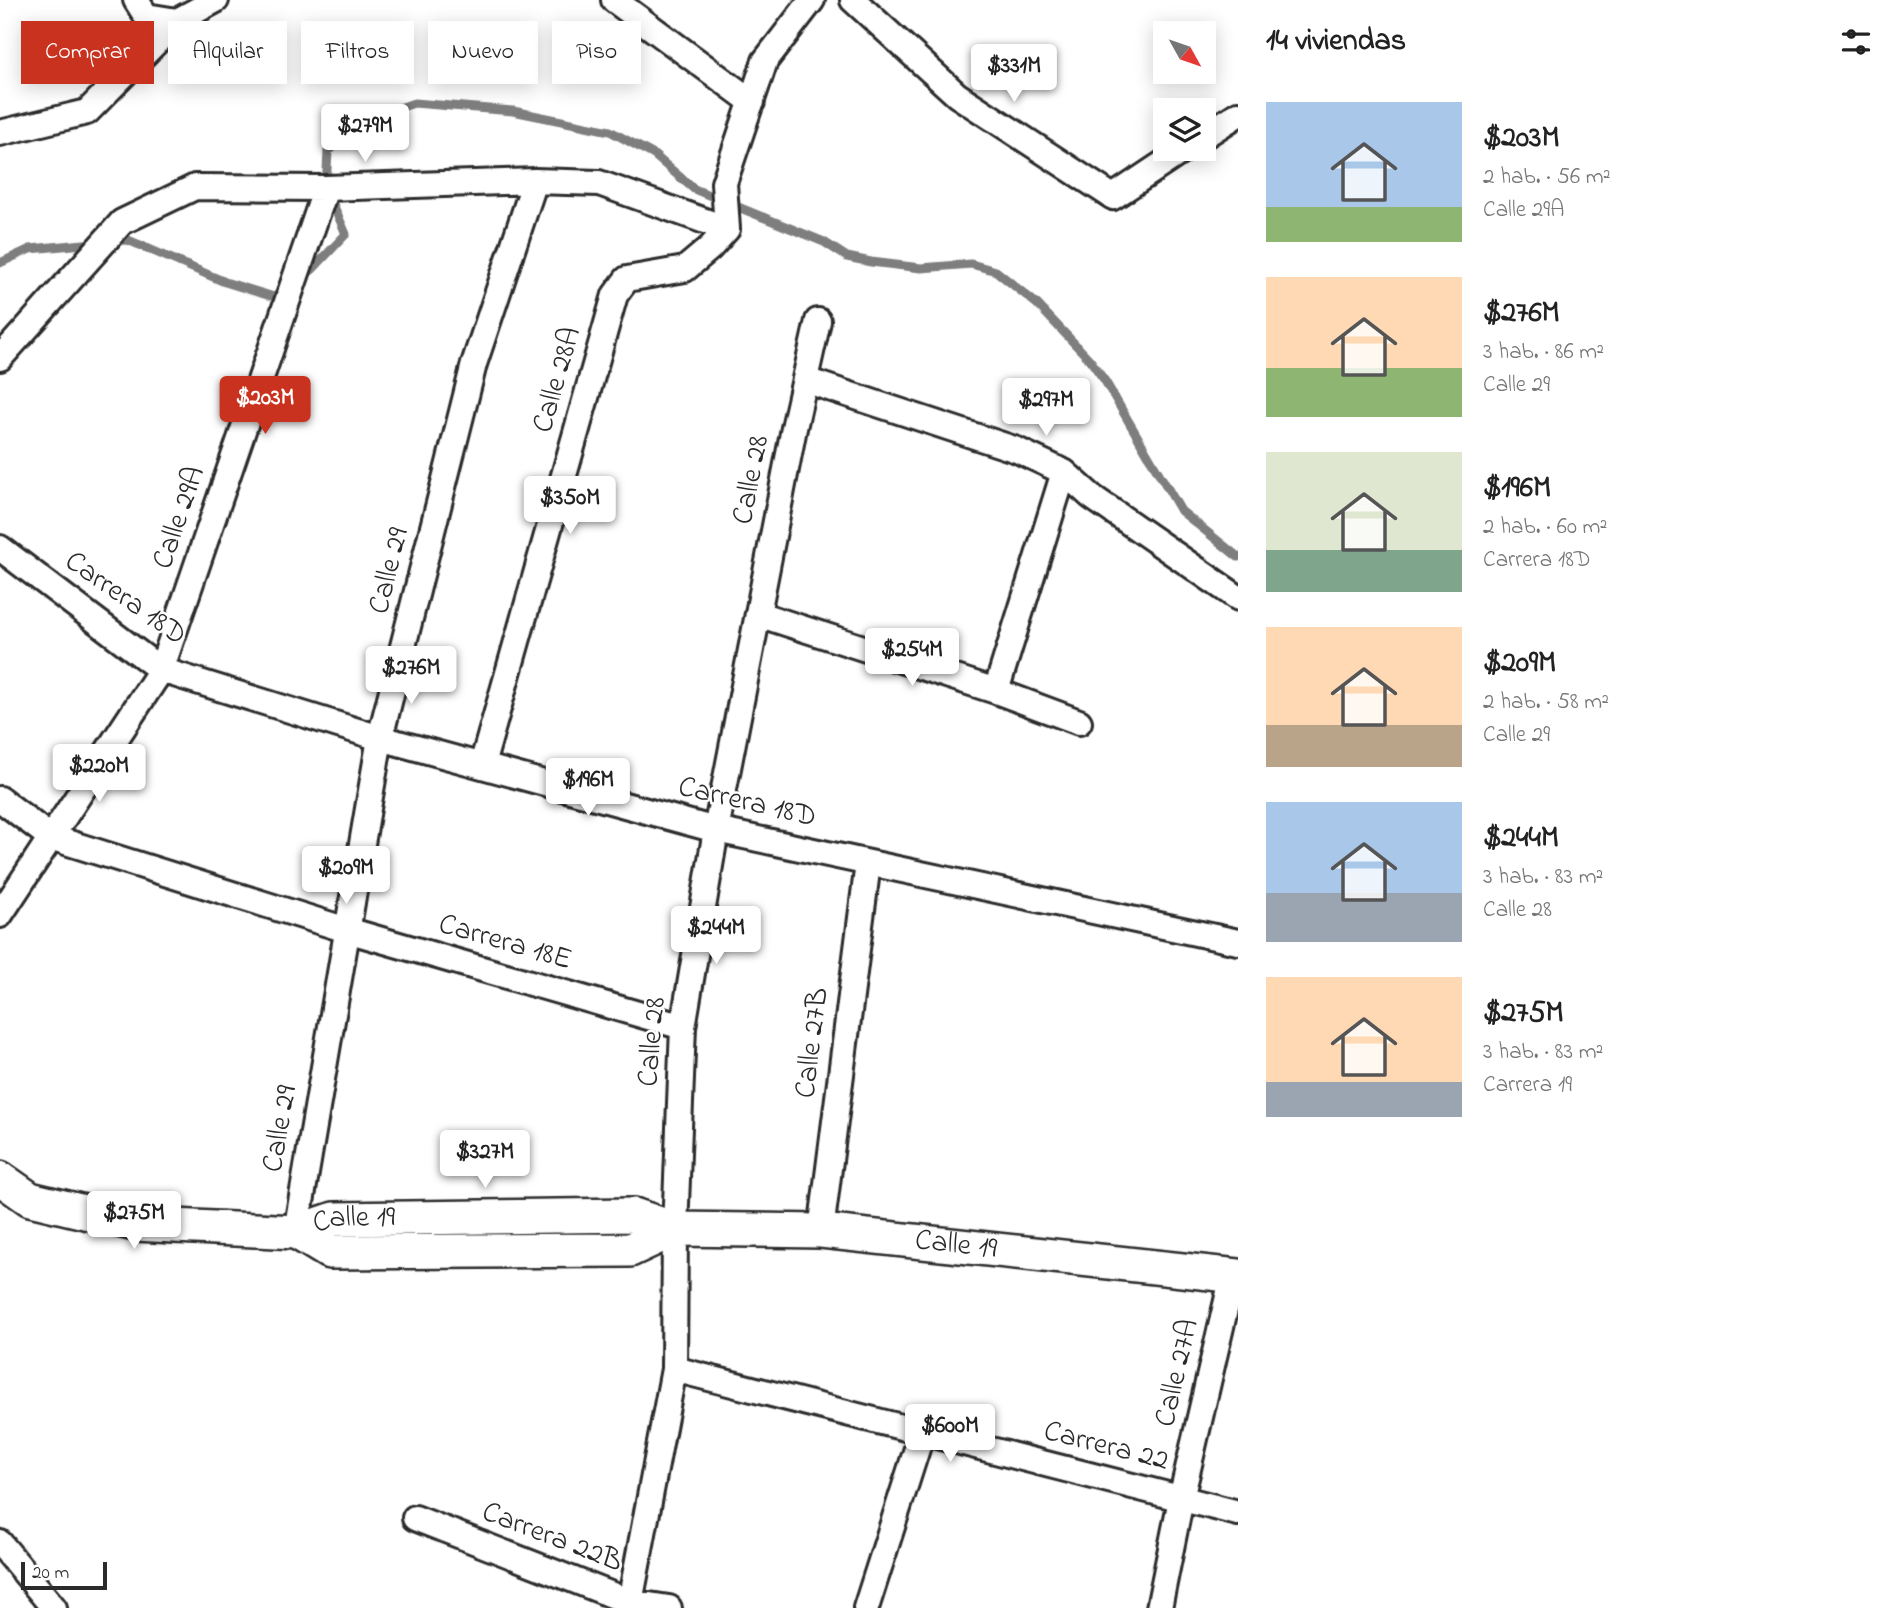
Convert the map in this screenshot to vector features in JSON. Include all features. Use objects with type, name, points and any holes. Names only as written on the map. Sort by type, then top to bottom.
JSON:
[{"type":"main road","points":[[0,1178],[30,1199],[135,1224],[296,1232]]},
{"type":"main road","name":"Calle 19","points":[[296,1232],[334,1219],[634,1215],[675,1229],[821,1231],[1236,1275]]},
{"type":"street","points":[[136,0],[146,16],[177,21],[216,0]]},
{"type":"street","points":[[614,0],[752,102]]},
{"type":"street","points":[[0,358],[122,222],[195,187],[326,188],[536,181],[599,183],[727,229],[724,183],[765,61],[812,0]]},
{"type":"street","points":[[853,0],[957,95],[1113,197],[1167,161]]},
{"type":"street","points":[[0,133],[87,112],[168,30]]},
{"type":"street","points":[[1216,128],[1238,114]]},
{"type":"street","name":"Calle 29","points":[[296,1232],[380,738],[474,364],[536,181]]},
{"type":"street","name":"Calle 29A","points":[[0,915],[161,670],[326,188]]},
{"type":"street","name":"Calle 28A","points":[[482,765],[615,295],[627,279],[685,269],[727,229]]},
{"type":"street","name":"Calle 28","points":[[630,1605],[674,1369],[675,1229],[683,1027],[716,830],[818,321]]},
{"type":"street","points":[[805,380],[1017,450],[1065,472],[1092,497],[1238,598]]},
{"type":"street","points":[[996,691],[1065,472]]},
{"type":"street","name":"Carrera 18D","points":[[0,548],[161,670],[380,738],[716,830],[1238,942]]},
{"type":"street","points":[[758,614],[996,691],[1079,722]]},
{"type":"street","name":"Carrera 18E","points":[[0,799],[50,837],[347,930],[683,1027]]},
{"type":"street","name":"Calle 27B","points":[[821,1231],[868,863]]},
{"type":"street","name":"Calle 27A","points":[[1159,1608],[1181,1499],[1236,1275]]},
{"type":"street","name":"Carrera 22","points":[[674,1369],[1238,1513]]},
{"type":"street","points":[[866,1608],[922,1433]]},
{"type":"street","name":"Carrera 22B","points":[[415,1518],[630,1605],[669,1608]]},
{"type":"street","points":[[0,1543],[54,1608]]},
{"type":"waterway","points":[[302,277],[346,234],[326,188],[328,151],[364,120],[414,103],[513,111],[610,131],[654,155],[694,189],[824,242],[847,257],[921,268],[971,264],[996,271],[1037,304],[1090,360],[1181,511],[1238,557]]},
{"type":"waterway","points":[[113,241],[128,240],[225,282],[274,297],[285,290]]},
{"type":"waterway","points":[[0,263],[30,249],[95,243]]}]
